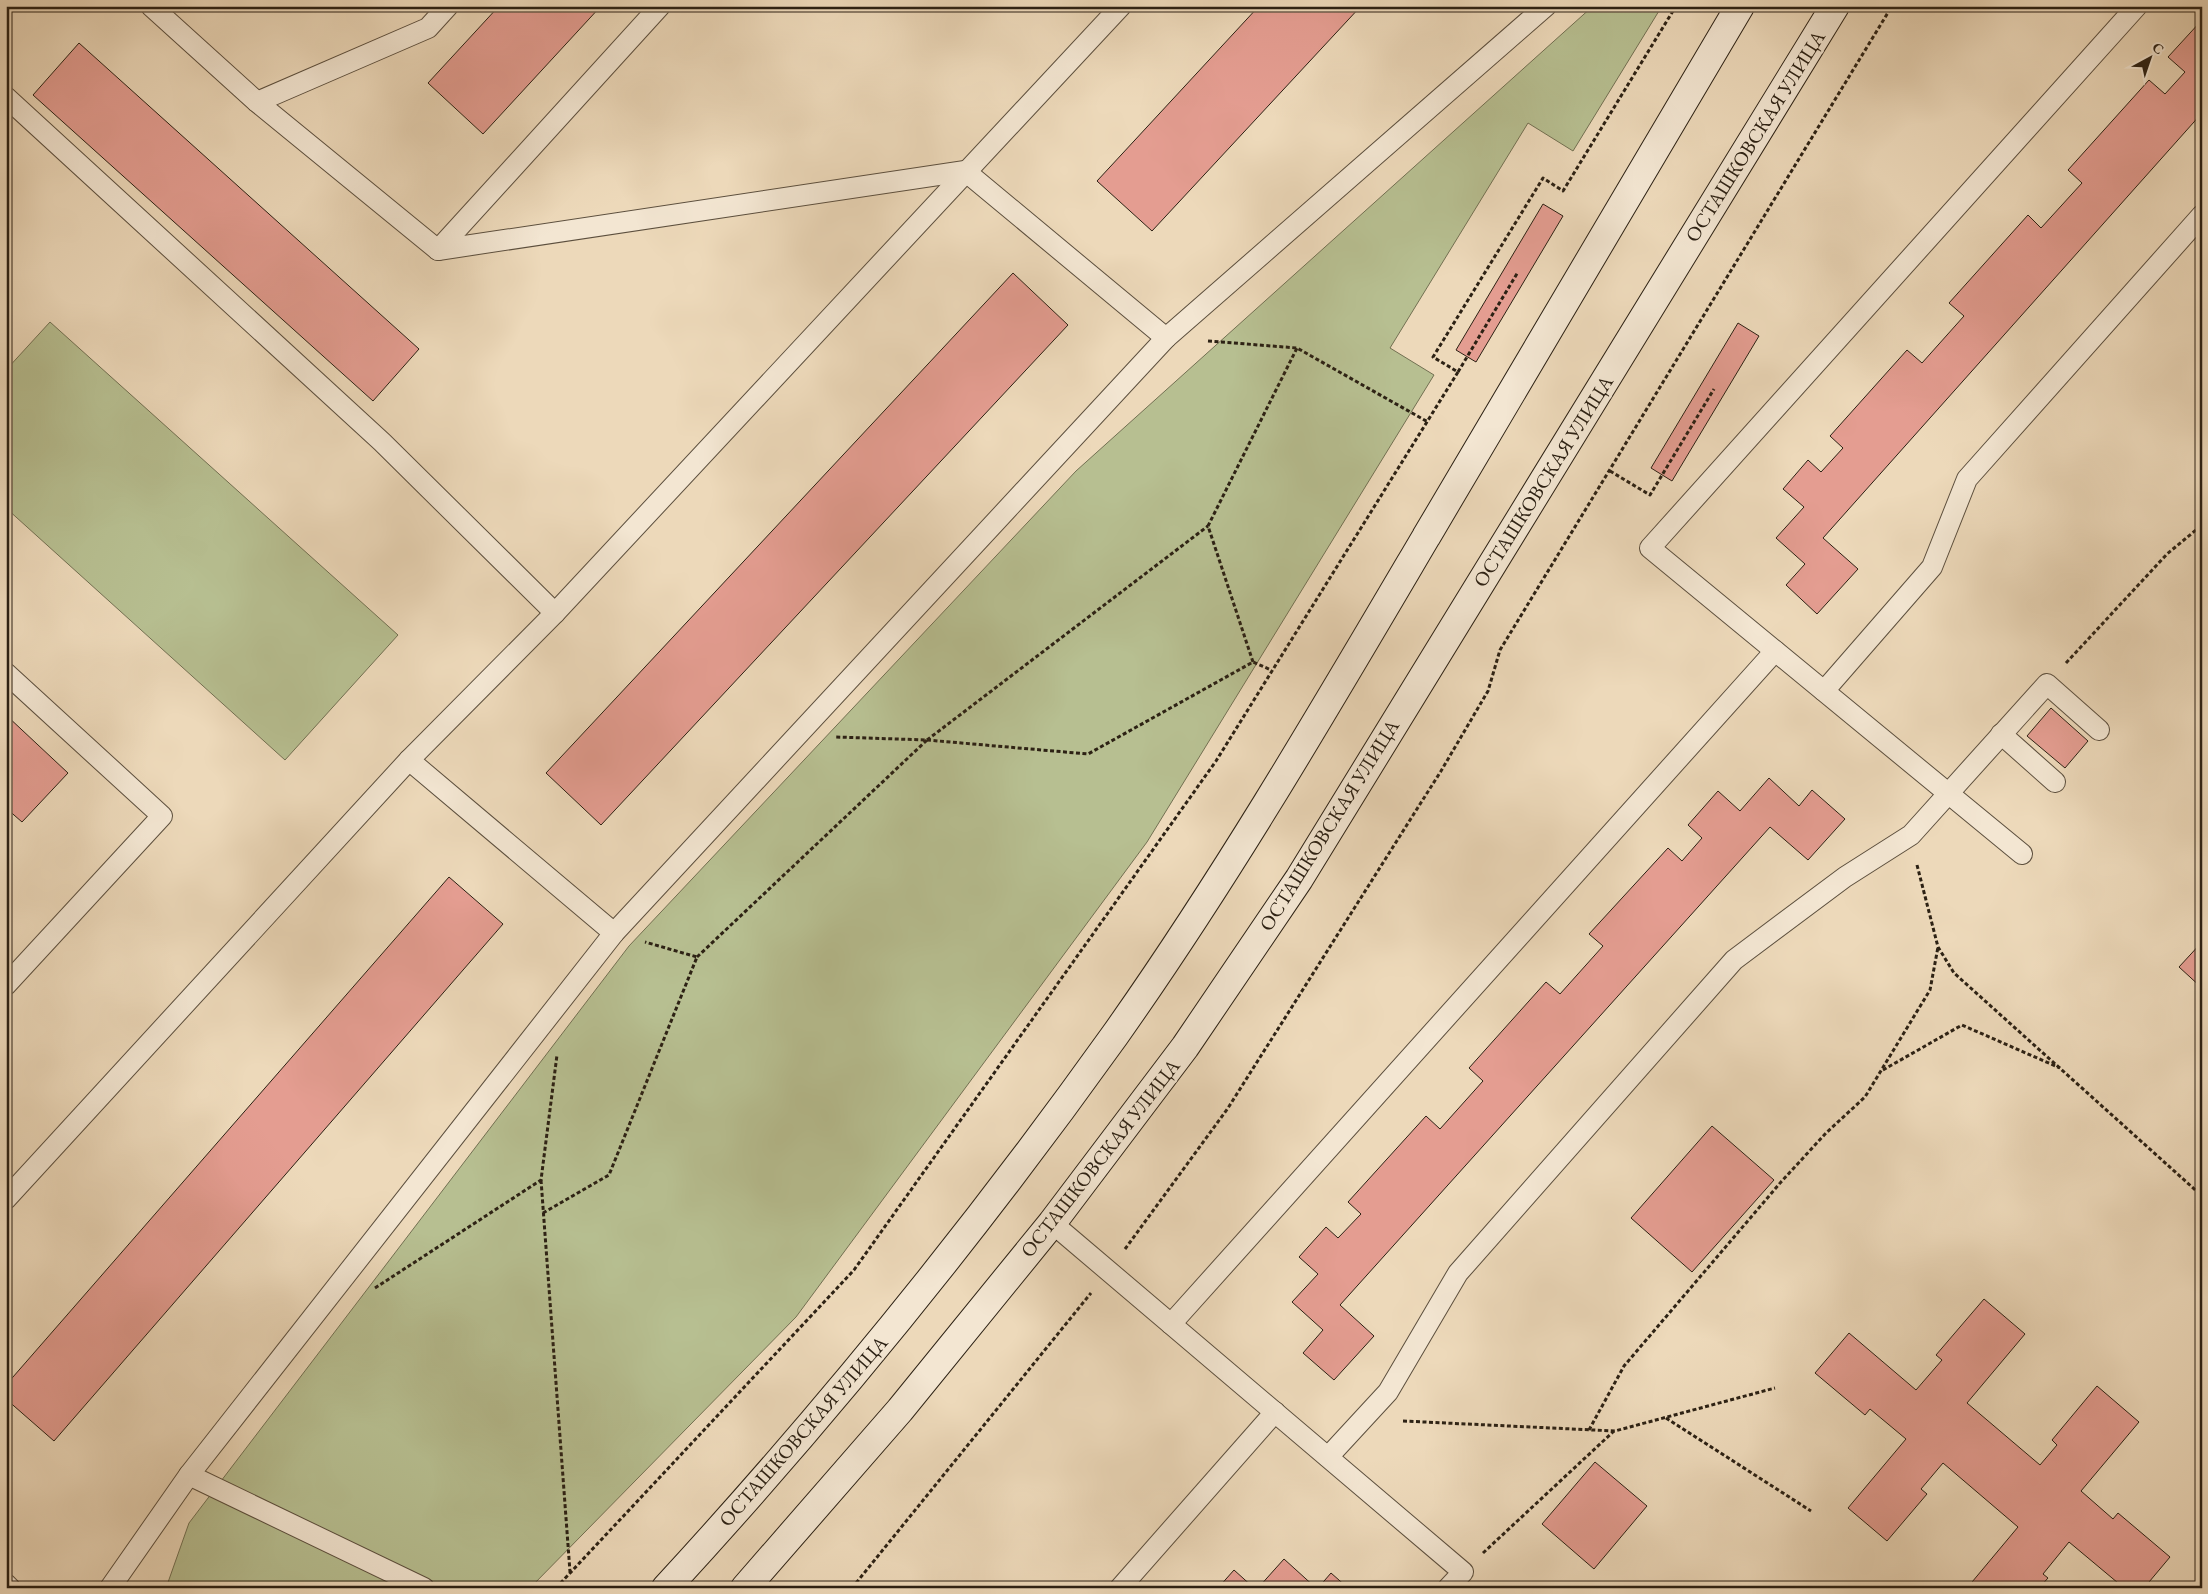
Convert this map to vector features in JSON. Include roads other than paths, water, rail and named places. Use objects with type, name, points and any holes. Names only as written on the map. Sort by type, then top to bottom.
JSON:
[{"type":"main road","name":"ОСТАШКОВСКАЯ УЛИЦА","points":[[666,1588],[855,1374],[976,1222],[1116,1033],[1240,846],[1328,704],[1740,6]]},
{"type":"main road","name":"ОСТАШКОВСКАЯ УЛИЦА","points":[[745,1588],[900,1410],[1052,1223],[1185,1047],[1299,879],[1835,6]]},
{"type":"lane","points":[[152,6],[257,102],[438,250],[966,171],[1166,338]]},
{"type":"lane","points":[[257,102],[428,28],[448,6]]},
{"type":"lane","points":[[438,250],[660,6]]},
{"type":"lane","points":[[9,1190],[409,760],[555,614],[1121,6]]},
{"type":"lane","points":[[110,1588],[189,1475],[614,933],[1166,338],[1546,6]]},
{"type":"lane","points":[[2022,854],[1650,548],[2137,6]]},
{"type":"lane","points":[[6,97],[382,442],[555,614]]},
{"type":"lane","points":[[1824,691],[1932,567],[1967,479],[2202,215]]},
{"type":"lane","points":[[1171,1324],[1775,651]]},
{"type":"lane","points":[[6,673],[162,816],[6,985]]},
{"type":"lane","points":[[1328,1457],[1388,1392],[1458,1272],[1734,960],[1845,878],[1910,835],[2047,684],[2099,730]]},
{"type":"lane","points":[[2002,734],[2055,782]]},
{"type":"lane","points":[[409,760],[614,933]]},
{"type":"lane","points":[[1052,1223],[1463,1572],[1448,1588]]},
{"type":"lane","points":[[1120,1588],[1275,1412]]},
{"type":"lane","points":[[189,1475],[424,1588]]},
{"type":"lane","points":[[6,1584],[10,1588]]}]
